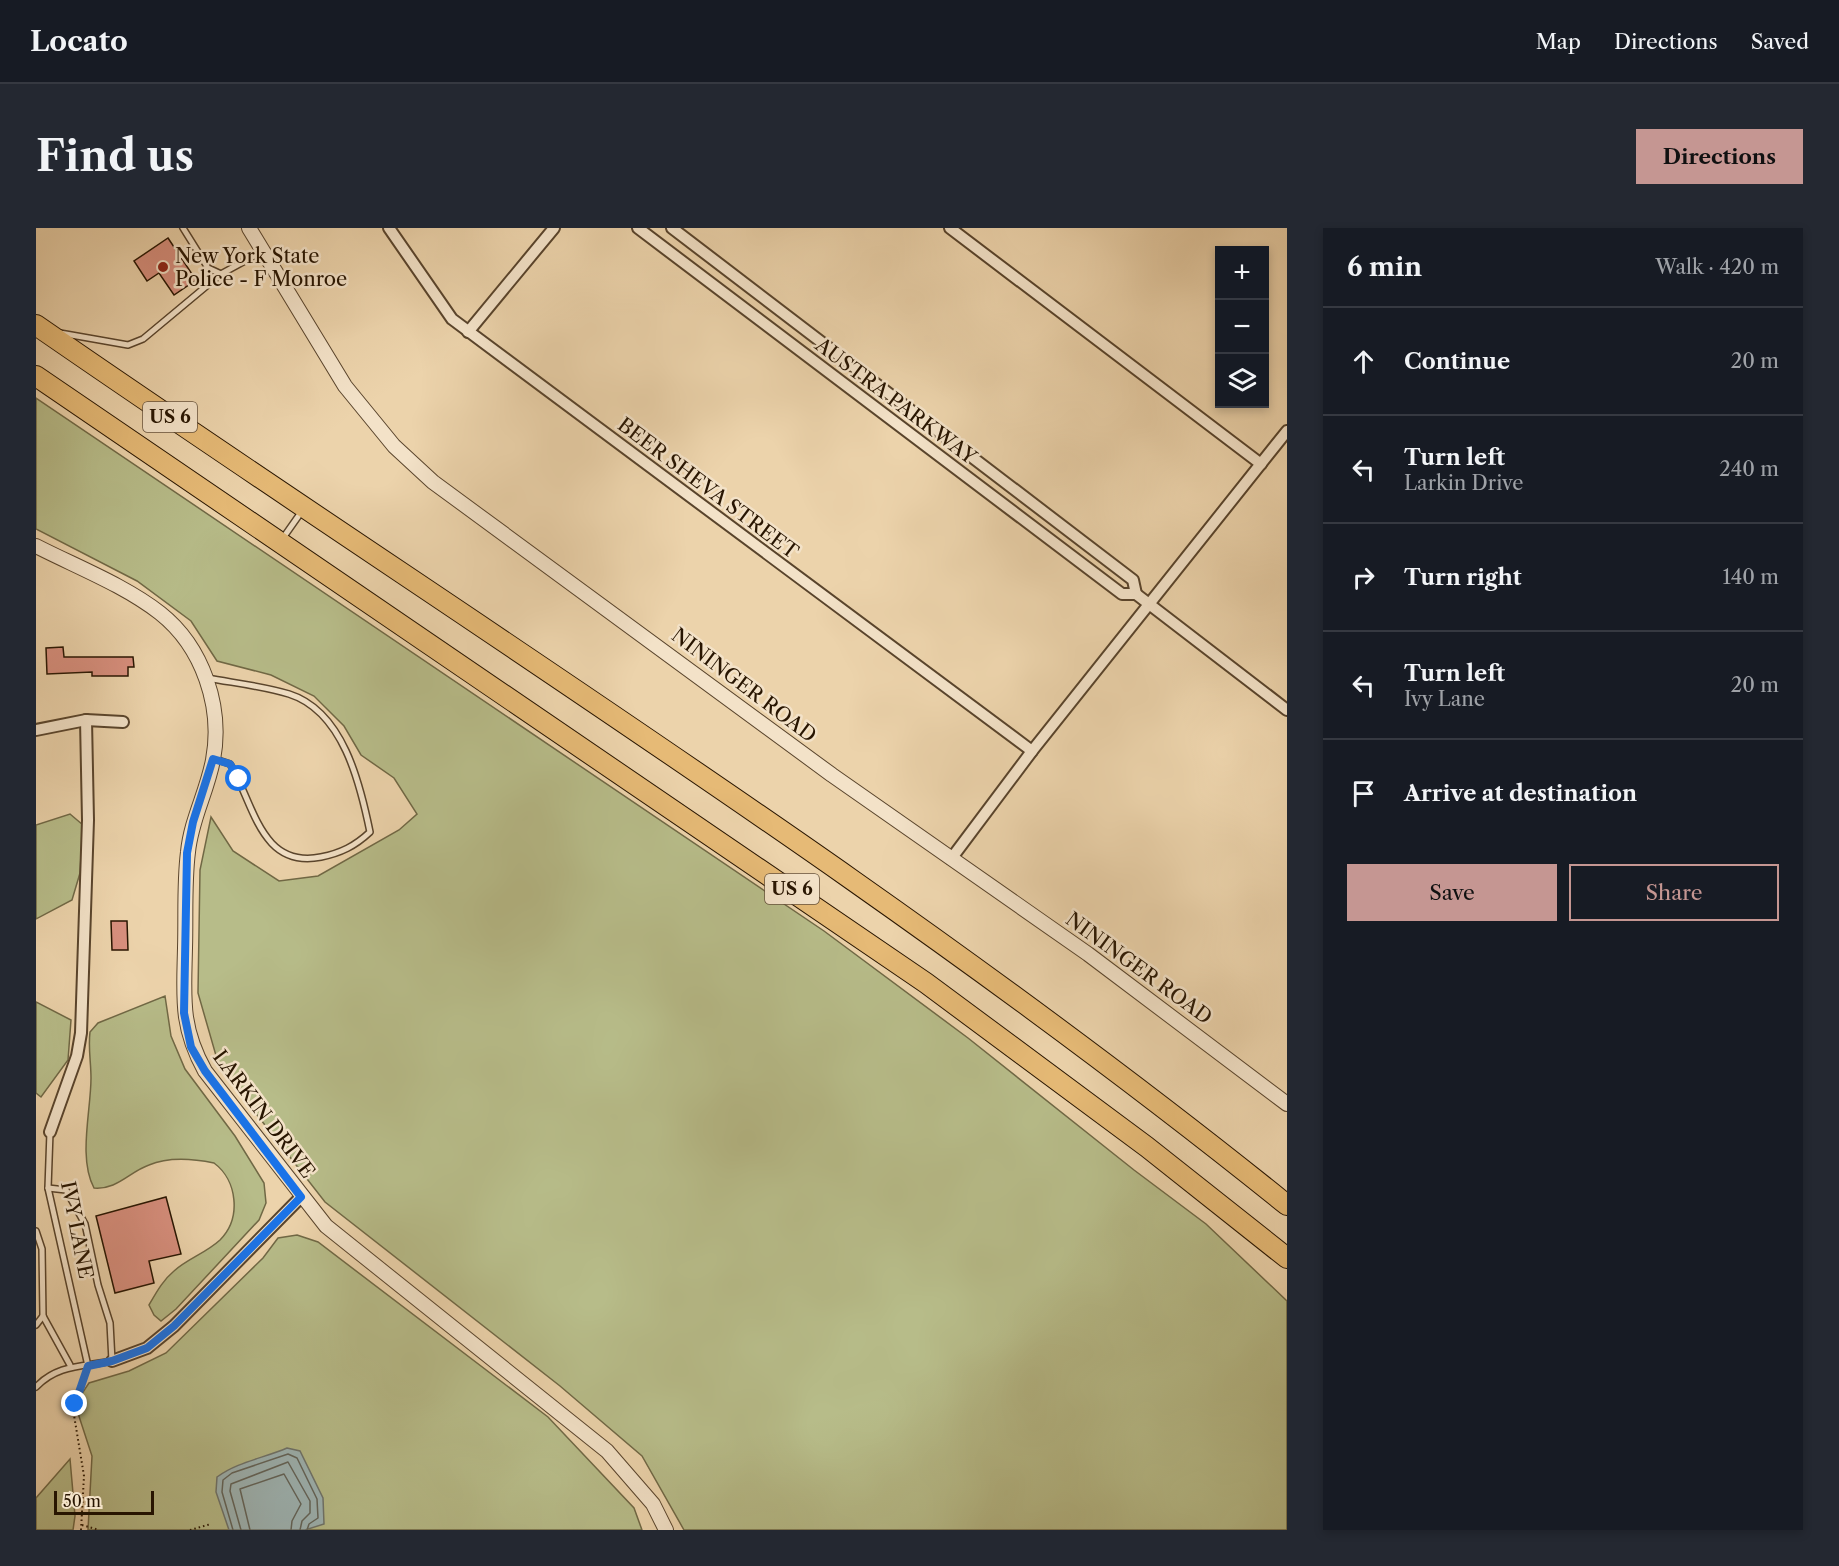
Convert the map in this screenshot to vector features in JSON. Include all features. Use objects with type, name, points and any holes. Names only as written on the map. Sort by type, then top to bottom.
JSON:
[{"type":"highway","name":"US 6","points":[[39,328],[952,950],[1109,1066],[1287,1205]]},
{"type":"highway","name":"US 6","points":[[36,376],[926,983],[1148,1147],[1287,1258]]},
{"type":"street","name":"NININGER ROAD","points":[[249,228],[345,386],[378,429],[412,464],[478,517],[951,859],[1088,954],[1287,1104]]},
{"type":"street","name":"BEER SHEVA STREET","points":[[389,228],[452,319],[1032,751]]},
{"type":"street","points":[[468,332],[554,228]]},
{"type":"street","name":"AUSTRA PARKWAY","points":[[638,228],[1122,594],[1136,594],[1287,710]]},
{"type":"street","name":"AUSTRA PARKWAY","points":[[672,228],[1133,580],[1136,594]]},
{"type":"street","points":[[950,228],[1261,464]]},
{"type":"street","points":[[951,859],[1032,751],[1287,431]]},
{"type":"street","name":"LARKIN DRIVE","points":[[36,546],[126,591],[160,613],[183,636],[197,657],[206,677],[216,720],[213,759],[193,822],[187,853],[184,1013],[191,1047],[205,1071],[301,1197],[326,1226],[608,1450],[653,1504],[666,1530]]},
{"type":"street","points":[[36,730],[86,720],[123,722]]},
{"type":"street","name":"IVY LANE","points":[[50,1132],[77,1056],[81,1033],[88,781],[86,720]]},
{"type":"street","points":[[112,1361],[147,1348],[174,1326],[301,1197]]},
{"type":"lane","points":[[183,228],[208,268],[221,274]]},
{"type":"lane","points":[[39,328],[128,345],[143,339],[221,274],[264,250]]},
{"type":"lane","points":[[281,542],[304,508]]},
{"type":"lane","points":[[206,677],[291,695],[320,712],[344,744],[365,806],[370,832],[358,844],[336,854],[311,859],[296,858],[268,841],[255,819],[230,764],[213,759]]},
{"type":"lane","name":"IVY LANE","points":[[50,1132],[48,1188],[88,1366]]},
{"type":"lane","points":[[36,1387],[70,1365],[88,1366],[112,1361],[110,1323],[98,1285],[85,1224],[66,1190],[48,1188]]},
{"type":"lane","points":[[36,1231],[42,1249],[43,1316],[70,1365]]},
{"type":"lane","points":[[36,1325],[43,1316]]},
{"type":"path","points":[[81,1530],[84,1476],[73,1409],[88,1366]]},
{"type":"path","points":[[190,1530],[211,1524]]},
{"type":"path","points":[[82,1525],[99,1530]]},
{"type":"green space","points":[[36,398],[824,931],[968,1038],[1206,1224],[1287,1301],[1287,1530],[684,1530],[642,1456],[560,1386],[325,1202],[219,1066],[198,993],[200,870],[211,817],[233,851],[279,881],[318,876],[399,830],[417,814],[394,778],[361,755],[344,726],[314,696],[271,675],[217,661],[191,621],[137,581],[36,529]]},
{"type":"green space","points":[[70,814],[83,825],[80,873],[72,900],[36,919],[36,825]]},
{"type":"green space","points":[[165,996],[171,1036],[185,1069],[235,1136],[264,1183],[266,1203],[259,1220],[176,1309],[161,1321],[154,1315],[149,1305],[163,1283],[179,1267],[215,1245],[232,1221],[234,1200],[228,1179],[214,1163],[173,1160],[156,1162],[109,1186],[94,1188],[87,1163],[86,1134],[91,1078],[90,1032],[98,1023]]},
{"type":"green space","points":[[36,1002],[71,1020],[68,1060],[41,1097],[36,1093]]},
{"type":"green space","points":[[297,1235],[318,1242],[548,1417],[634,1508],[642,1530],[88,1530],[92,1456],[75,1404],[89,1383],[129,1371],[166,1353],[263,1258],[278,1238]]},
{"type":"green space","points":[[70,1459],[75,1516],[73,1530],[36,1530],[36,1498]]},
{"type":"water","points":[[287,1448],[300,1451],[323,1498],[324,1524],[305,1530],[229,1530],[216,1492],[217,1477],[242,1464]]},
{"type":"building","name":"New York State Police - F Monroe","points":[[168,238],[196,280],[174,295],[159,273],[147,281],[134,261]]},
{"type":"building","points":[[63,647],[64,657],[133,657],[134,667],[128,667],[128,676],[92,676],[92,672],[47,674],[46,648]]},
{"type":"building","points":[[111,921],[127,921],[128,950],[112,950]]},
{"type":"building","points":[[166,1197],[181,1254],[149,1261],[154,1283],[115,1293],[96,1216]]},
{"type":"place","name":"New York State Police - F Monroe","points":[[163,267]]},
{"type":"route","points":[[75,1404],[88,1366],[112,1361],[147,1348],[174,1326],[301,1197],[205,1071],[191,1047],[184,1013],[187,853],[193,822],[213,759],[230,764],[239,779]]}]
